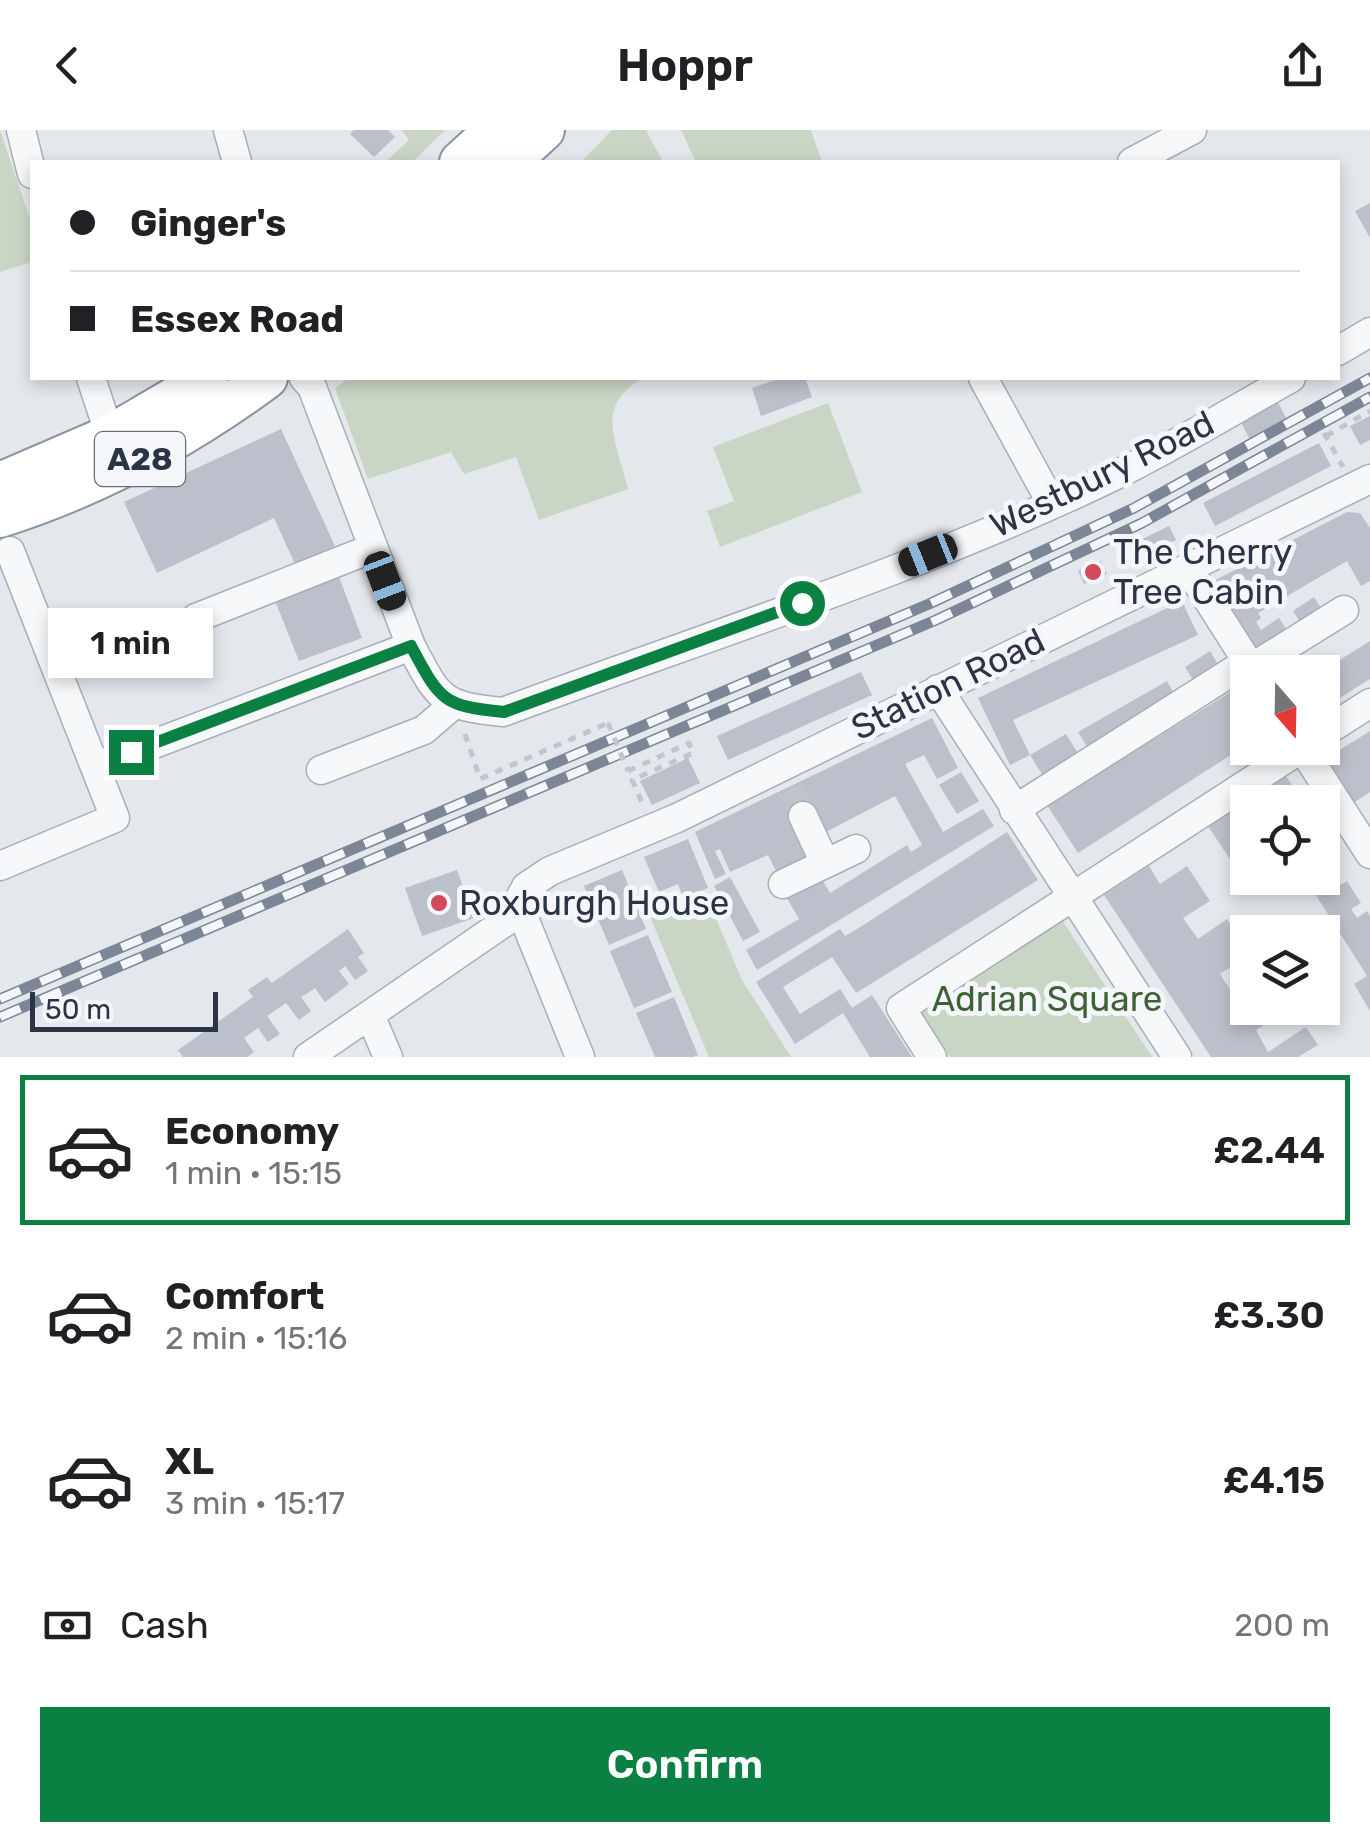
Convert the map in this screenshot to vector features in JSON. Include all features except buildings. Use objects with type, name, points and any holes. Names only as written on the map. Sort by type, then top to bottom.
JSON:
[{"type":"highway","points":[[462,160],[495,130]]},
{"type":"highway","points":[[511,160],[544,130]]},
{"type":"highway","name":"A28","points":[[5,534],[206,380]]},
{"type":"highway","name":"A28","points":[[0,483],[116,452],[218,415],[264,380]]},
{"type":"street","points":[[21,130],[30,166]]},
{"type":"street","points":[[228,130],[236,160]]},
{"type":"street","points":[[1136,160],[1192,130]]},
{"type":"street","points":[[1340,350],[1370,332]]},
{"type":"street","points":[[92,380],[116,452]]},
{"type":"street","points":[[306,380],[312,387],[411,646],[432,686],[455,706],[424,730],[321,770]]},
{"type":"street","points":[[984,380],[1052,504]]},
{"type":"street","name":"Westbury Road","points":[[455,706],[504,712],[866,580],[1116,475],[1287,380]]},
{"type":"street","name":"Station Road","points":[[308,1057],[523,899],[550,870],[786,777],[938,688],[1364,487]]},
{"type":"street","points":[[0,866],[114,818],[5,534]]},
{"type":"street","points":[[196,618],[372,548]]},
{"type":"street","points":[[1189,570],[1243,655]]},
{"type":"street","points":[[1271,655],[1344,610]]},
{"type":"street","points":[[96,766],[411,646]]},
{"type":"street","points":[[1014,810],[1230,680]]},
{"type":"street","points":[[938,688],[1176,1057]]},
{"type":"street","points":[[1340,722],[1370,703]]},
{"type":"street","points":[[932,1057],[901,1008],[1276,765]]},
{"type":"street","points":[[1313,765],[1370,854]]},
{"type":"street","points":[[803,816],[825,863]]},
{"type":"street","points":[[783,884],[856,849]]},
{"type":"street","points":[[523,899],[580,1057]]},
{"type":"street","points":[[370,1015],[388,1057]]},
{"type":"path","points":[[1364,487],[1325,434],[1370,412]]},
{"type":"path","points":[[455,706],[480,779],[608,723],[628,772],[689,744],[694,752],[632,780]]},
{"type":"green space","points":[[0,130],[30,219],[30,263],[0,272]]},
{"type":"green space","points":[[402,130],[445,130],[415,160],[387,160],[409,140]]},
{"type":"green space","points":[[612,130],[646,130],[662,160],[583,160]]},
{"type":"green space","points":[[681,130],[811,130],[821,160],[695,160]]},
{"type":"green space","points":[[346,380],[640,380],[618,401],[613,413],[615,441],[628,489],[539,520],[516,457],[464,474],[451,452],[368,479],[335,388]]},
{"type":"green space","points":[[828,403],[862,492],[720,547],[707,511],[734,501],[713,447]]},
{"type":"green space","points":[[674,894],[680,908],[707,897],[742,980],[791,1057],[709,1057],[645,905]]},
{"type":"green space","name":"Adrian Square","points":[[1062,920],[1152,1057],[950,1057],[921,1012]]},
{"type":"tunnel","points":[[791,789],[803,816]]},
{"type":"railway","points":[[0,999],[929,604],[1134,508],[1370,378]]},
{"type":"railway","points":[[0,1017],[936,620],[1142,523],[1370,397]]},
{"type":"place","name":"The Cherry Tree Cabin","points":[[1093,572]]},
{"type":"place","name":"Roxburgh House","points":[[439,903]]},
{"type":"route","points":[[131,752],[411,646],[432,686],[457,708],[504,712],[802,603]]}]
